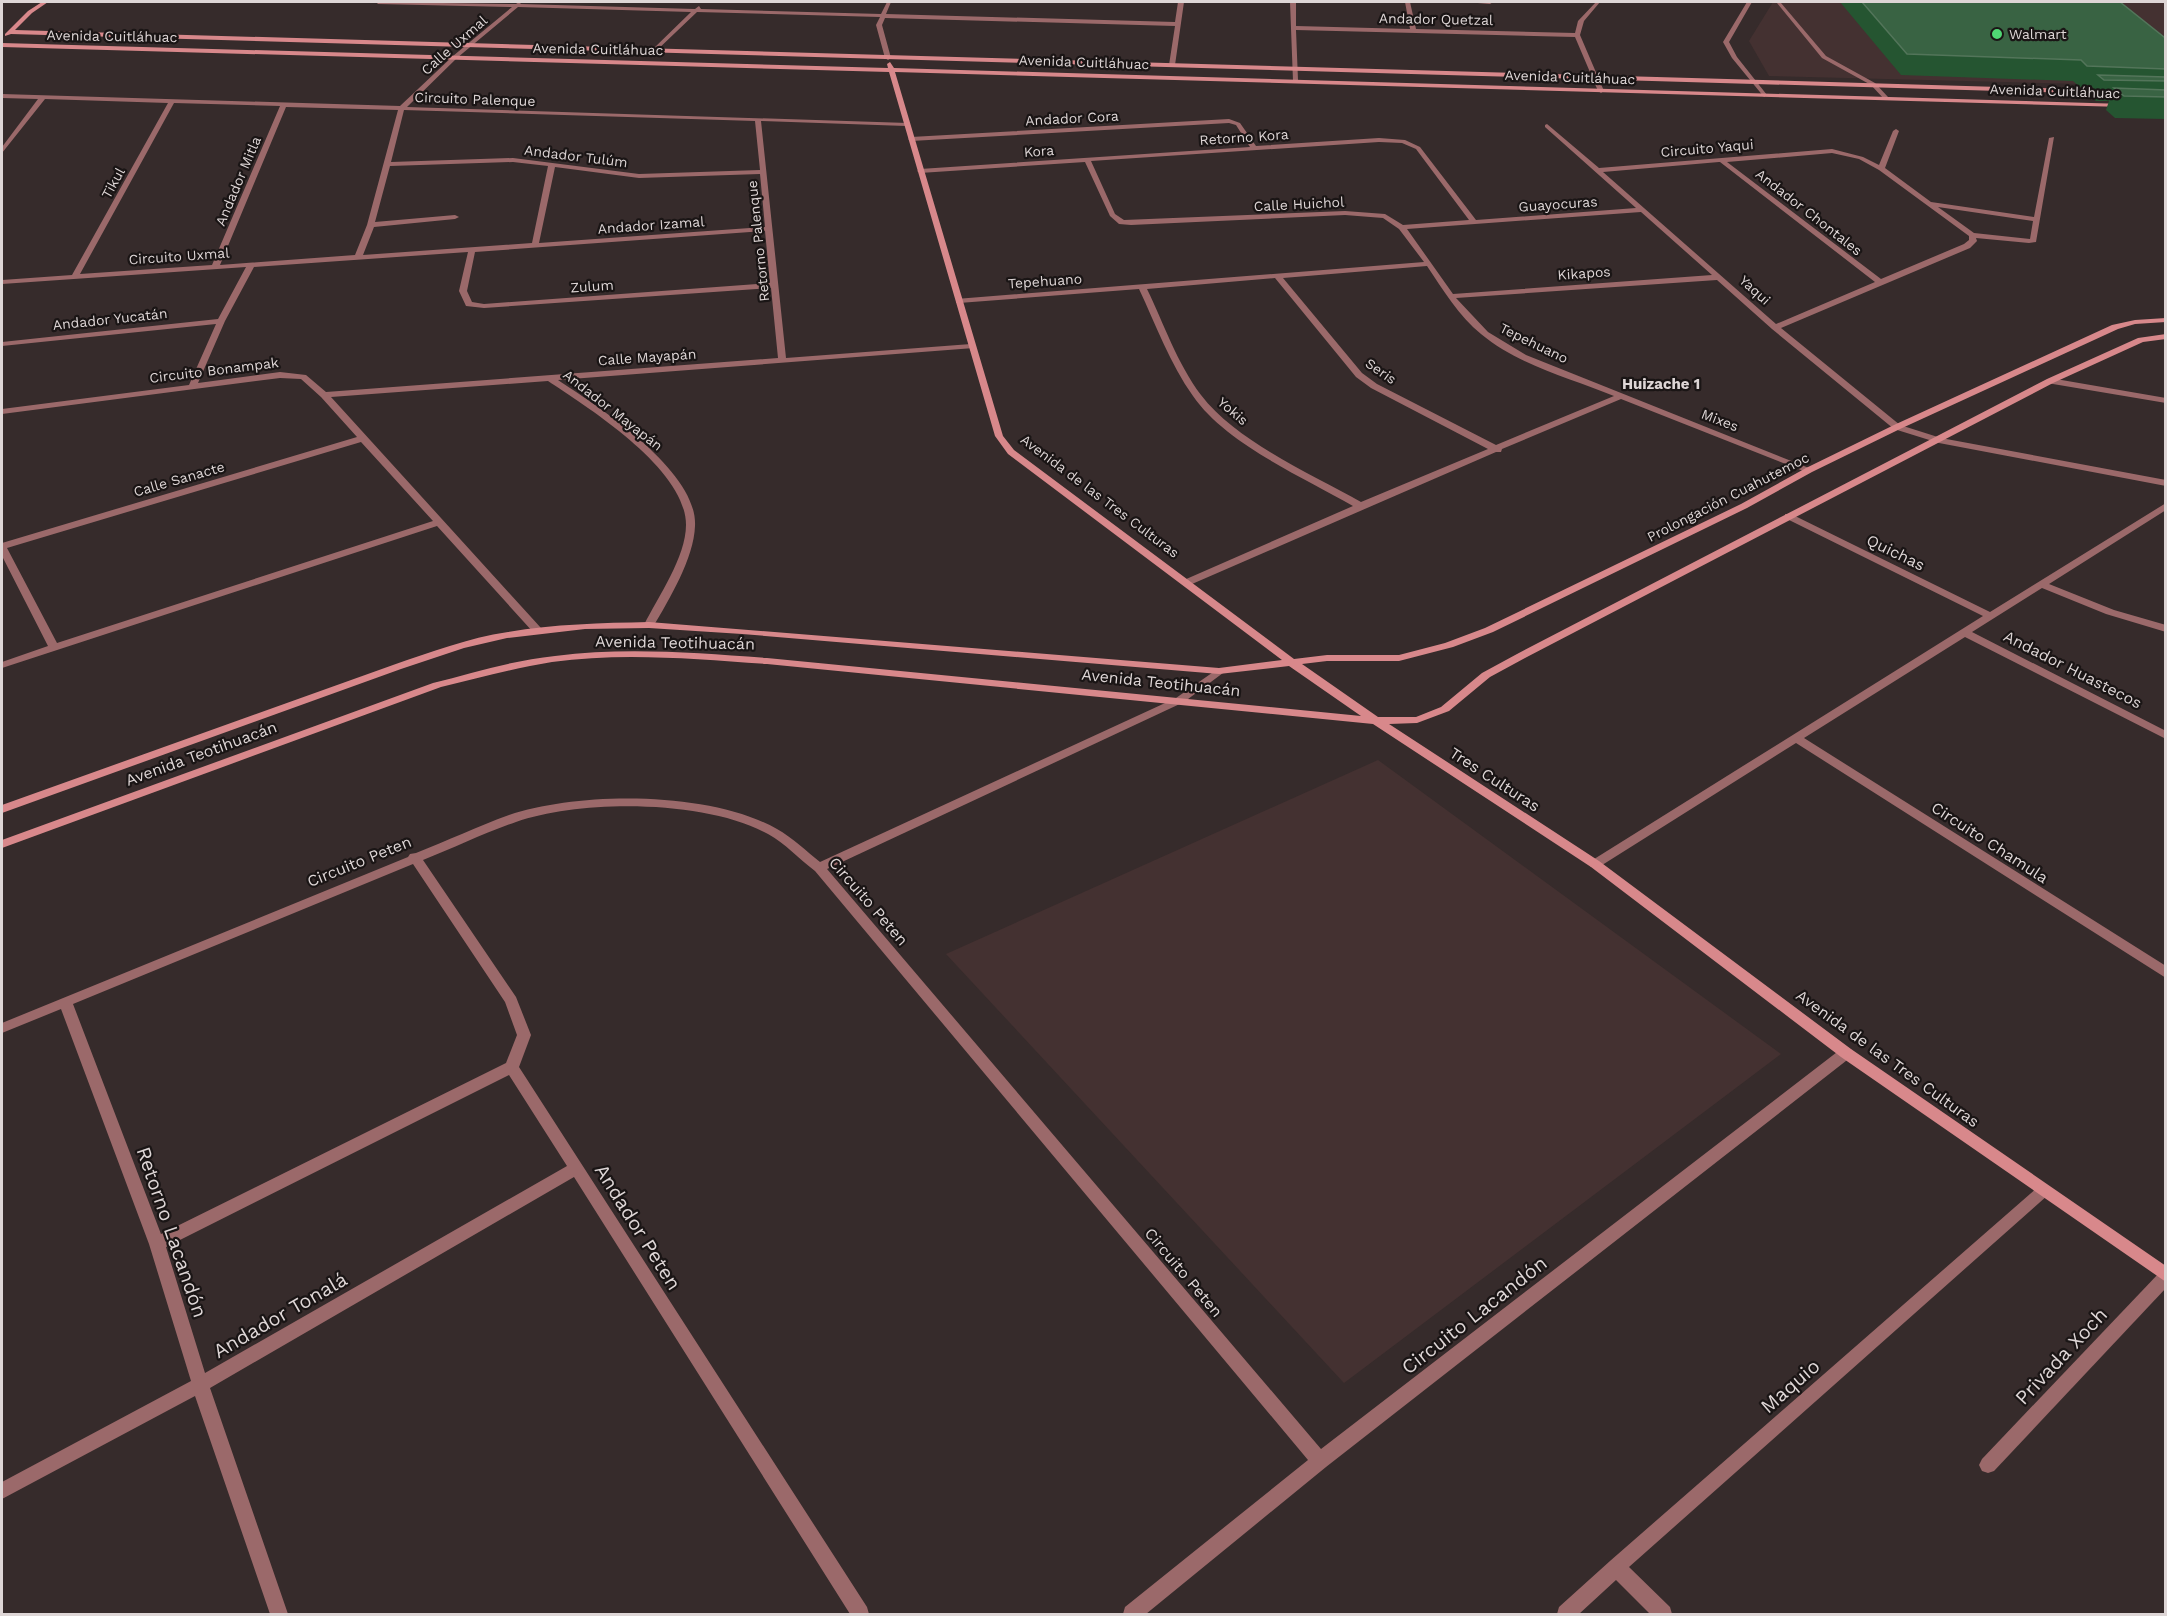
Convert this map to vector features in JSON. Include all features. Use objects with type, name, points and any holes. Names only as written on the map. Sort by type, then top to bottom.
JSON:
[{"type":"street","points":[[2,40],[30,12],[45,2]]},
{"type":"street","points":[[378,2],[520,3],[1177,24]]},
{"type":"street","points":[[654,51],[705,2]]},
{"type":"street","name":"Avenida de las Tres Culturas","points":[[889,2],[879,25],[906,124],[999,436],[1011,452],[1188,582],[1294,664],[1376,721]]},
{"type":"street","points":[[1172,65],[1181,2]]},
{"type":"street","points":[[1293,2],[1295,80]]},
{"type":"street","points":[[1408,2],[1413,30]]},
{"type":"street","points":[[1468,2],[1490,2]]},
{"type":"street","points":[[1598,2],[1581,21],[1577,35],[1601,91]]},
{"type":"street","points":[[1749,2],[1726,42],[1734,57],[1764,95]]},
{"type":"street","name":"Calle Uxmal","points":[[402,108],[455,57],[520,3]]},
{"type":"street","points":[[1779,4],[1824,57],[1873,84],[1886,98]]},
{"type":"street","name":"Andador Quetzal","points":[[1295,28],[1577,35]]},
{"type":"street","name":"Avenida Cuitláhuac","points":[[10,32],[1873,84],[2119,93]]},
{"type":"street","name":"Avenida Cuitláhuac","points":[[2,45],[2131,105]]},
{"type":"street","name":"Circuito Palenque","points":[[2,96],[906,124]]},
{"type":"street","points":[[2,151],[43,97]]},
{"type":"street","name":"Tikul","points":[[75,277],[172,101]]},
{"type":"street","name":"Andador Mitla","points":[[214,267],[284,105]]},
{"type":"street","points":[[358,257],[371,225],[402,108]]},
{"type":"street","name":"Retorno Palenque","points":[[758,120],[782,360]]},
{"type":"street","name":"Andador Cora","points":[[911,139],[1235,122],[1254,148]]},
{"type":"street","points":[[1547,126],[1598,170]]},
{"type":"street","points":[[1881,169],[1896,131]]},
{"type":"street","points":[[1775,327],[1967,246],[1973,241],[1972,235],[2031,241],[2052,138]]},
{"type":"street","name":"Retorno Kora","points":[[1088,160],[1379,140],[1403,141],[1418,148],[1474,222]]},
{"type":"street","name":"Circuito Yaqui","points":[[1598,170],[1832,151],[1861,158],[1881,169],[1972,235]]},
{"type":"street","name":"Andador Tulúm","points":[[386,164],[498,160],[639,176],[763,172]]},
{"type":"street","name":"Kora","points":[[920,171],[1088,160]]},
{"type":"street","name":"Calle Huichol","points":[[1088,160],[1112,215],[1122,222],[1366,213],[1385,216],[1402,227],[1474,222]]},
{"type":"street","name":"Andador Chontales","points":[[1722,160],[1881,283]]},
{"type":"street","points":[[535,245],[552,165]]},
{"type":"street","name":"Yaqui","points":[[1598,170],[1775,327],[1897,427]]},
{"type":"street","points":[[1927,203],[2036,219]]},
{"type":"street","name":"Guayocuras","points":[[1474,222],[1643,210]]},
{"type":"street","points":[[371,225],[455,217]]},
{"type":"street","points":[[1402,227],[1429,264]]},
{"type":"street","name":"Andador Izamal","points":[[535,245],[769,230]]},
{"type":"street","name":"Circuito Uxmal","points":[[2,282],[535,245]]},
{"type":"street","name":"Zulum","points":[[472,249],[463,291],[469,304],[484,306],[774,285]]},
{"type":"street","name":"Tepehuano","points":[[959,301],[1279,278],[1429,264],[1451,296],[1494,340],[1524,356],[1621,396]]},
{"type":"street","points":[[193,386],[221,321],[250,265]]},
{"type":"street","name":"Kikapos","points":[[1451,296],[1720,277]]},
{"type":"street","name":"Seris","points":[[1279,278],[1359,375],[1374,386],[1498,450]]},
{"type":"street","name":"Yokis","points":[[1142,287],[1198,398],[1216,417],[1246,439],[1360,506]]},
{"type":"street","name":"Prolongación Cuahutemoc","points":[[1294,664],[1327,658],[1399,658],[1449,645],[1489,630],[1744,506],[1809,470],[1897,427],[2115,327],[2135,322],[2166,320]]},
{"type":"street","name":"Andador Yucatán","points":[[2,344],[221,321]]},
{"type":"street","points":[[1376,721],[1417,720],[1445,709],[1486,675],[1788,516],[2050,381],[2141,340],[2166,336]]},
{"type":"street","name":"Calle Mayapán","points":[[324,395],[971,346]]},
{"type":"street","name":"Circuito Bonampak","points":[[2,412],[193,386],[295,375],[308,379],[537,630]]},
{"type":"street","name":"Andador Mayapán","points":[[550,378],[636,441],[659,463],[681,491],[691,523],[685,550],[649,625]]},
{"type":"street","points":[[2050,381],[2166,401]]},
{"type":"street","points":[[1188,582],[1360,506],[1498,450],[1621,396]]},
{"type":"street","name":"Mixes","points":[[1621,396],[1809,470]]},
{"type":"street","points":[[1897,427],[1939,440],[2166,483]]},
{"type":"street","name":"Calle Sanacte","points":[[2,547],[364,438]]},
{"type":"street","points":[[1595,864],[2166,506]]},
{"type":"street","name":"Quichas","points":[[1788,516],[1990,616]]},
{"type":"street","points":[[2,665],[439,522]]},
{"type":"street","points":[[2,547],[54,647]]},
{"type":"street","points":[[2041,584],[2110,612],[2166,629]]},
{"type":"street","name":"Avenida Teotihuacán","points":[[2,809],[450,650],[537,630],[649,625],[1219,671],[1294,664]]},
{"type":"street","name":"Andador Huastecos","points":[[1965,632],[2166,736]]},
{"type":"street","name":"Avenida Teotihuacán","points":[[2,844],[437,685],[500,669],[553,659],[612,654],[767,661],[1376,721]]},
{"type":"street","points":[[819,868],[1180,700],[1219,671]]},
{"type":"street","name":"Tres Culturas","points":[[1376,721],[1595,864]]},
{"type":"street","name":"Circuito Chamula","points":[[1796,738],[2166,973]]},
{"type":"street","name":"Circuito Peten","points":[[2,1028],[414,857],[514,818],[568,807],[635,804],[696,808],[737,816],[773,831],[819,868],[1320,1461]]},
{"type":"street","points":[[157,1244],[512,1067],[524,1035],[511,1001],[414,857]]},
{"type":"street","name":"Avenida de las Tres Culturas","points":[[1595,864],[1846,1053],[2166,1276]]},
{"type":"street","name":"Retorno Lacandón","points":[[65,1001],[157,1244],[200,1384],[279,1614]]},
{"type":"street","name":"Circuito Lacandón","points":[[1132,1614],[1320,1461],[1846,1053]]},
{"type":"street","name":"Andador Peten","points":[[512,1067],[860,1614]]},
{"type":"street","name":"Andador Tonalá","points":[[2,1491],[200,1384],[576,1168]]},
{"type":"street","name":"Maquio","points":[[1566,1614],[1616,1567],[2043,1191]]},
{"type":"street","name":"Privada Xoch","points":[[1988,1465],[2166,1276]]},
{"type":"street","points":[[1616,1567],[1663,1614]]},
{"type":"shaded area","name":"Walmart","points":[[1773,2],[2165,2],[2165,86],[1769,76],[1749,41]]},
{"type":"shaded area","points":[[1378,760],[1781,1054],[1344,1383],[946,954]]},
{"type":"building","name":"Walmart","points":[[1862,2],[2120,2],[2166,37],[2166,69],[2087,66],[2081,60],[1907,54]]},
{"type":"building","points":[[2098,75],[2166,77],[2166,81],[2104,80]]},
{"type":"building","points":[[2114,88],[2166,90],[2166,97],[2124,96]]},
{"type":"place","name":"Walmart","points":[[1997,34]]},
{"type":"district","name":"Huizache 1","points":[[1661,384]]}]
